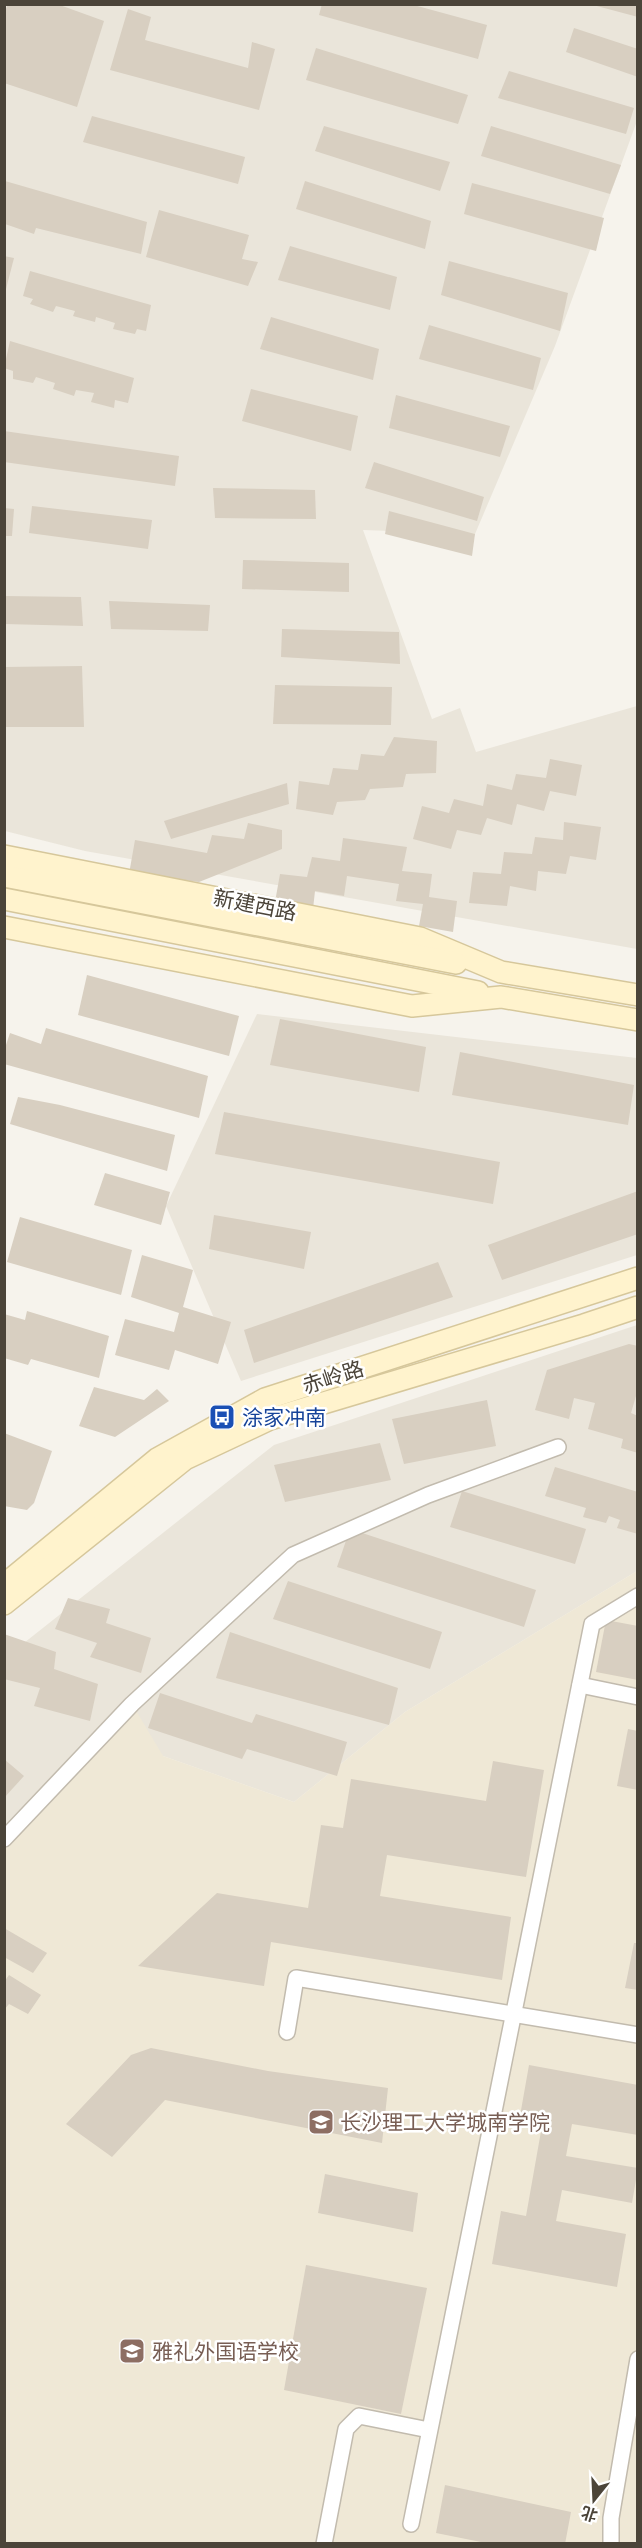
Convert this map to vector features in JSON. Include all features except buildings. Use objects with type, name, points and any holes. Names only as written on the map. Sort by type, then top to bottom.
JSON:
[{"type":"main road","name":"新建西路","points":[[4,856],[420,938],[501,972]]},
{"type":"main road","name":"新建西路","points":[[4,876],[501,972],[638,994]]},
{"type":"main road","name":"新建西路","points":[[4,899],[501,997],[638,1020]]},
{"type":"main road","name":"新建西路","points":[[4,927],[412,1006],[501,997]]},
{"type":"main road","name":"赤岭路","points":[[4,1585],[157,1459],[265,1399],[638,1278]]},
{"type":"main road","name":"赤岭路","points":[[4,1604],[185,1459],[270,1419],[638,1307]]},
{"type":"street","points":[[4,1839],[132,1704],[292,1555],[428,1495],[558,1447]]},
{"type":"street","points":[[411,2524],[592,1624],[638,1596]]},
{"type":"street","points":[[580,1685],[638,1697]]},
{"type":"street","points":[[286,2032],[296,1978],[638,2035]]},
{"type":"street","points":[[611,2544],[611,2518],[638,2359]]},
{"type":"street","points":[[324,2544],[346,2429],[359,2416],[429,2430]]},
{"type":"shaded area","points":[[4,5],[637,5],[637,121],[555,346],[475,534],[363,530],[432,719],[460,708],[476,752],[637,706],[637,949],[85,851],[5,831]]},
{"type":"shaded area","points":[[257,1014],[637,1058],[637,1255],[241,1381],[166,1206]]},
{"type":"shaded area","points":[[637,1325],[637,1571],[405,1712],[294,1802],[163,1756],[5,1831],[5,1658],[274,1445]]},
{"type":"shaded area","name":"长沙理工大学城南学院","points":[[637,1571],[637,2543],[5,2543],[5,1832],[132,1704],[163,1756],[294,1802],[405,1712]]},
{"type":"place","name":"涂家冲南","points":[[222,1417]]},
{"type":"place","name":"长沙理工大学城南学院","points":[[321,2122]]},
{"type":"place","name":"雅礼外国语学校","points":[[132,2351]]}]
